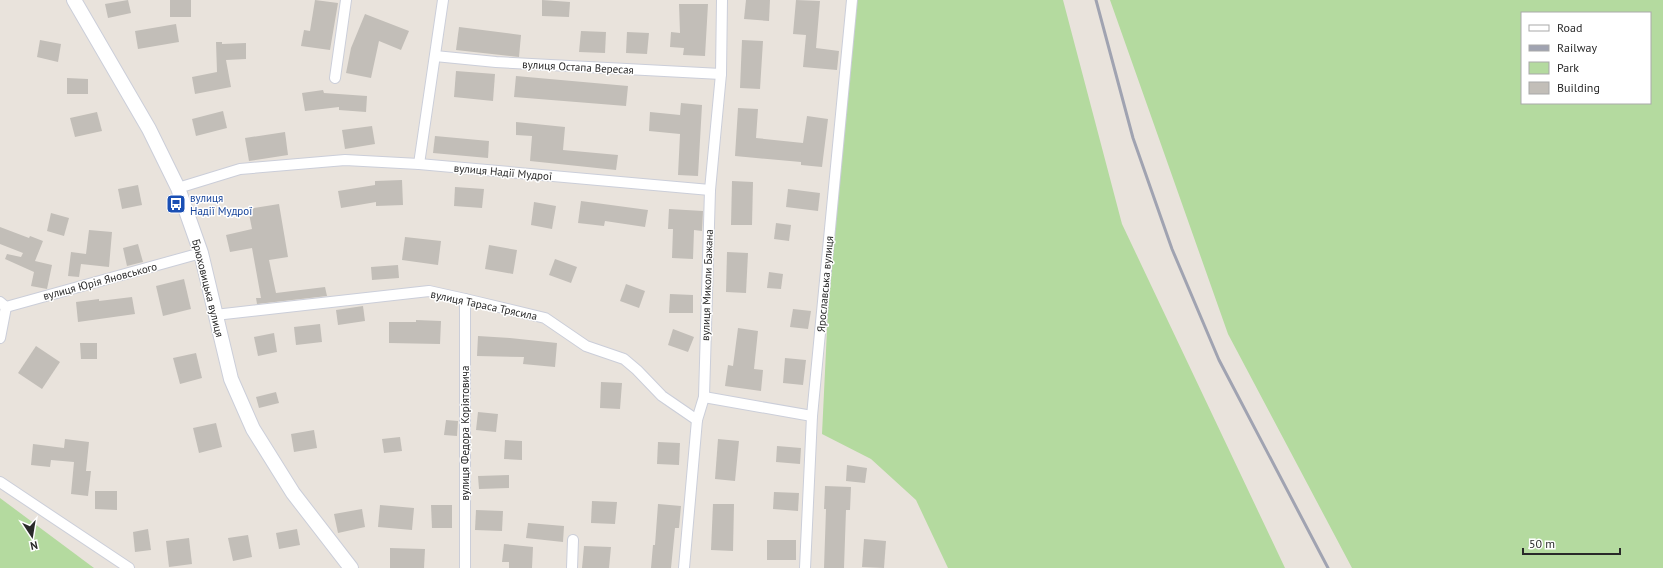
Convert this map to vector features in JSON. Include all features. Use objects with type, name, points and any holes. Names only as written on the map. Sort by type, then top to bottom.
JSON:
[{"type":"main road","name":"Брюховицька вулиця","points":[[74,0],[149,129],[178,188],[201,253],[231,379],[253,429],[293,493],[351,568]]},
{"type":"street","points":[[335,78],[346,0]]},
{"type":"street","points":[[419,164],[443,0]]},
{"type":"street","name":"вулиця Миколи Бажана","points":[[684,568],[697,420],[704,397],[710,190],[721,74],[722,0]]},
{"type":"street","name":"Ярославська вулиця","points":[[805,568],[812,416],[852,0]]},
{"type":"street","name":"вулиця Остапа Вересая","points":[[435,56],[496,62],[721,74]]},
{"type":"street","name":"вулиця Надії Мудрої","points":[[178,188],[240,169],[327,160],[345,160],[419,164],[710,190]]},
{"type":"street","name":"вулиця Юрія Яновського","points":[[3,305],[201,253]]},
{"type":"street","name":"вулиця Тараса Трясила","points":[[215,315],[429,292],[465,298],[546,318],[586,346],[624,360],[637,370],[662,396],[697,420]]},
{"type":"street","name":"вулиця Федора Коріятовича","points":[[465,298],[465,568]]},
{"type":"street","points":[[0,338],[3,305]]},
{"type":"street","points":[[704,397],[812,416]]},
{"type":"street","points":[[0,482],[129,568]]},
{"type":"street","points":[[572,568],[573,540]]},
{"type":"green space","points":[[855,0],[1063,0],[1122,224],[1285,568],[948,568],[916,500],[871,459],[822,434],[830,267]]},
{"type":"green space","points":[[1110,0],[1663,0],[1663,568],[1352,568],[1228,334]]},
{"type":"green space","points":[[0,498],[94,568],[0,568]]},
{"type":"building","points":[[128,0],[131,13],[108,18],[105,4]]},
{"type":"building","points":[[170,0],[191,0],[191,17],[170,17]]},
{"type":"building","points":[[315,0],[338,3],[330,50],[301,46],[304,30],[310,31]]},
{"type":"building","points":[[542,0],[570,2],[569,17],[542,16]]},
{"type":"building","points":[[746,0],[770,0],[769,21],[744,19]]},
{"type":"building","points":[[796,0],[820,1],[816,48],[839,51],[837,70],[803,67],[806,35],[793,34]]},
{"type":"building","points":[[679,4],[708,4],[705,56],[683,55],[684,48],[670,47],[671,32],[680,33]]},
{"type":"building","points":[[365,14],[409,31],[401,50],[379,41],[371,78],[346,73],[351,48]]},
{"type":"building","points":[[176,24],[179,42],[138,49],[135,31]]},
{"type":"building","points":[[459,27],[521,35],[519,57],[456,50]]},
{"type":"building","points":[[581,31],[606,32],[605,53],[579,52]]},
{"type":"building","points":[[627,32],[649,33],[647,54],[626,53]]},
{"type":"building","points":[[40,40],[61,44],[58,62],[37,57]]},
{"type":"building","points":[[742,40],[763,41],[760,89],[740,88]]},
{"type":"building","points":[[216,42],[222,42],[222,44],[246,43],[246,59],[226,60],[231,87],[195,94],[192,77],[217,72]]},
{"type":"building","points":[[456,71],[495,74],[493,101],[454,97]]},
{"type":"building","points":[[516,76],[628,86],[626,106],[514,97]]},
{"type":"building","points":[[67,78],[88,79],[88,94],[67,94]]},
{"type":"building","points":[[323,90],[324,93],[367,96],[366,112],[339,110],[339,107],[305,111],[302,93]]},
{"type":"building","points":[[681,103],[702,105],[698,176],[678,175],[680,134],[649,131],[650,112],[680,115]]},
{"type":"building","points":[[738,108],[758,109],[756,138],[803,143],[807,116],[828,119],[822,167],[801,165],[801,162],[735,156]]},
{"type":"building","points":[[223,111],[227,128],[196,136],[192,119]]},
{"type":"building","points":[[97,112],[102,131],[75,137],[70,118]]},
{"type":"building","points":[[516,122],[565,127],[563,150],[618,155],[616,170],[530,161],[532,136],[516,135]]},
{"type":"building","points":[[372,126],[375,144],[345,149],[342,130]]},
{"type":"building","points":[[285,132],[288,155],[249,161],[245,138]]},
{"type":"building","points":[[435,136],[489,141],[488,158],[433,153]]},
{"type":"building","points":[[402,180],[403,205],[376,206],[376,202],[341,208],[338,191],[375,185],[375,181]]},
{"type":"building","points":[[732,181],[753,182],[752,225],[731,225]]},
{"type":"building","points":[[138,185],[142,205],[122,209],[118,189]]},
{"type":"building","points":[[455,187],[484,189],[482,208],[454,206]]},
{"type":"building","points":[[788,189],[820,193],[818,211],[786,207]]},
{"type":"building","points":[[581,201],[648,210],[645,227],[605,221],[604,226],[578,223]]},
{"type":"building","points":[[534,202],[556,206],[552,229],[531,225]]},
{"type":"building","points":[[279,204],[288,257],[269,260],[276,293],[325,287],[327,296],[257,304],[256,298],[261,298],[252,248],[230,252],[226,235],[252,229],[248,209]]},
{"type":"building","points":[[669,209],[703,211],[702,231],[694,230],[693,259],[672,258],[673,229],[668,229]]},
{"type":"building","points":[[51,213],[69,218],[64,236],[47,231]]},
{"type":"building","points":[[776,223],[791,225],[789,241],[774,239]]},
{"type":"building","points":[[0,227],[29,238],[30,236],[43,241],[35,261],[52,265],[47,289],[31,286],[34,272],[5,259],[7,254],[21,257],[23,253],[0,244]]},
{"type":"building","points":[[89,230],[112,232],[109,267],[81,264],[79,277],[68,276],[71,252],[86,254]]},
{"type":"building","points":[[405,237],[441,241],[438,265],[402,260]]},
{"type":"building","points":[[138,244],[143,262],[127,266],[123,248]]},
{"type":"building","points":[[489,245],[517,250],[513,274],[485,269]]},
{"type":"building","points":[[727,252],[748,253],[746,293],[726,292]]},
{"type":"building","points":[[555,259],[577,267],[571,283],[549,275]]},
{"type":"building","points":[[398,265],[399,278],[372,280],[371,267]]},
{"type":"building","points":[[769,272],[783,274],[781,289],[767,288]]},
{"type":"building","points":[[184,279],[191,309],[163,316],[156,286]]},
{"type":"building","points":[[626,284],[645,291],[639,308],[620,301]]},
{"type":"building","points":[[670,294],[693,295],[693,313],[669,313]]},
{"type":"building","points":[[132,297],[135,314],[78,322],[76,302]]},
{"type":"building","points":[[363,306],[365,321],[338,325],[336,310]]},
{"type":"building","points":[[793,309],[811,311],[808,329],[790,327]]},
{"type":"building","points":[[416,320],[441,321],[440,344],[389,343],[389,322],[416,322]]},
{"type":"building","points":[[320,324],[322,342],[296,345],[294,327]]},
{"type":"building","points":[[738,328],[758,331],[754,369],[763,370],[761,391],[725,386],[728,365],[733,366]]},
{"type":"building","points":[[673,329],[694,337],[688,352],[668,345]]},
{"type":"building","points":[[274,333],[277,352],[258,356],[254,337]]},
{"type":"building","points":[[478,336],[557,343],[555,367],[523,364],[524,357],[477,356]]},
{"type":"building","points":[[80,343],[97,343],[97,359],[81,359]]},
{"type":"building","points":[[36,346],[60,362],[42,389],[18,373]]},
{"type":"building","points":[[196,353],[202,378],[180,384],[173,358]]},
{"type":"building","points":[[785,358],[806,360],[803,385],[783,383]]},
{"type":"building","points":[[601,382],[622,383],[620,409],[600,408]]},
{"type":"building","points":[[276,392],[279,403],[259,408],[256,397]]},
{"type":"building","points":[[478,412],[498,414],[496,432],[476,430]]},
{"type":"building","points":[[446,420],[458,421],[457,436],[444,435]]},
{"type":"building","points":[[216,423],[222,447],[199,453],[193,428]]},
{"type":"building","points":[[314,430],[317,448],[294,452],[291,434]]},
{"type":"building","points":[[400,437],[402,451],[384,453],[382,439]]},
{"type":"building","points":[[65,439],[89,442],[86,471],[91,471],[88,496],[71,494],[74,462],[51,460],[50,467],[31,465],[33,444],[64,448]]},
{"type":"building","points":[[718,439],[739,441],[735,481],[715,479]]},
{"type":"building","points":[[505,440],[522,441],[522,460],[504,459]]},
{"type":"building","points":[[658,442],[680,443],[679,465],[657,464]]},
{"type":"building","points":[[777,446],[801,448],[800,464],[776,462]]},
{"type":"building","points":[[847,465],[867,468],[865,483],[846,481]]},
{"type":"building","points":[[509,475],[509,488],[479,489],[478,476]]},
{"type":"building","points":[[825,486],[851,487],[850,510],[846,510],[844,568],[824,568],[826,509],[824,509]]},
{"type":"building","points":[[95,491],[117,491],[117,510],[95,509]]},
{"type":"building","points":[[774,492],[799,493],[798,511],[773,509]]},
{"type":"building","points":[[592,501],[617,502],[615,524],[591,523]]},
{"type":"building","points":[[658,504],[681,506],[679,528],[675,528],[671,568],[651,568],[653,545],[655,545]]},
{"type":"building","points":[[713,504],[734,504],[733,551],[711,550]]},
{"type":"building","points":[[380,505],[414,508],[412,530],[378,527]]},
{"type":"building","points":[[431,505],[452,505],[452,528],[432,528]]},
{"type":"building","points":[[362,509],[365,527],[338,533],[334,514]]},
{"type":"building","points":[[476,510],[503,511],[502,531],[475,530]]},
{"type":"building","points":[[528,523],[564,526],[563,542],[526,538]]},
{"type":"building","points":[[148,529],[151,550],[135,552],[133,532]]},
{"type":"building","points":[[297,529],[300,545],[279,549],[276,533]]},
{"type":"building","points":[[248,535],[252,557],[233,561],[228,538]]},
{"type":"building","points":[[189,538],[192,564],[169,567],[166,541]]},
{"type":"building","points":[[864,539],[886,541],[884,568],[862,567]]},
{"type":"building","points":[[767,540],[796,540],[796,560],[767,560]]},
{"type":"building","points":[[504,544],[533,547],[532,568],[509,568],[509,562],[502,562]]},
{"type":"building","points":[[584,546],[611,547],[609,568],[582,568]]},
{"type":"building","points":[[390,548],[425,549],[424,568],[390,568]]},
{"type":"railway","points":[[1096,0],[1133,138],[1172,249],[1219,360],[1328,568]]},
{"type":"place","name":"вулиця Надії Мудрої","points":[[176,204]]}]
